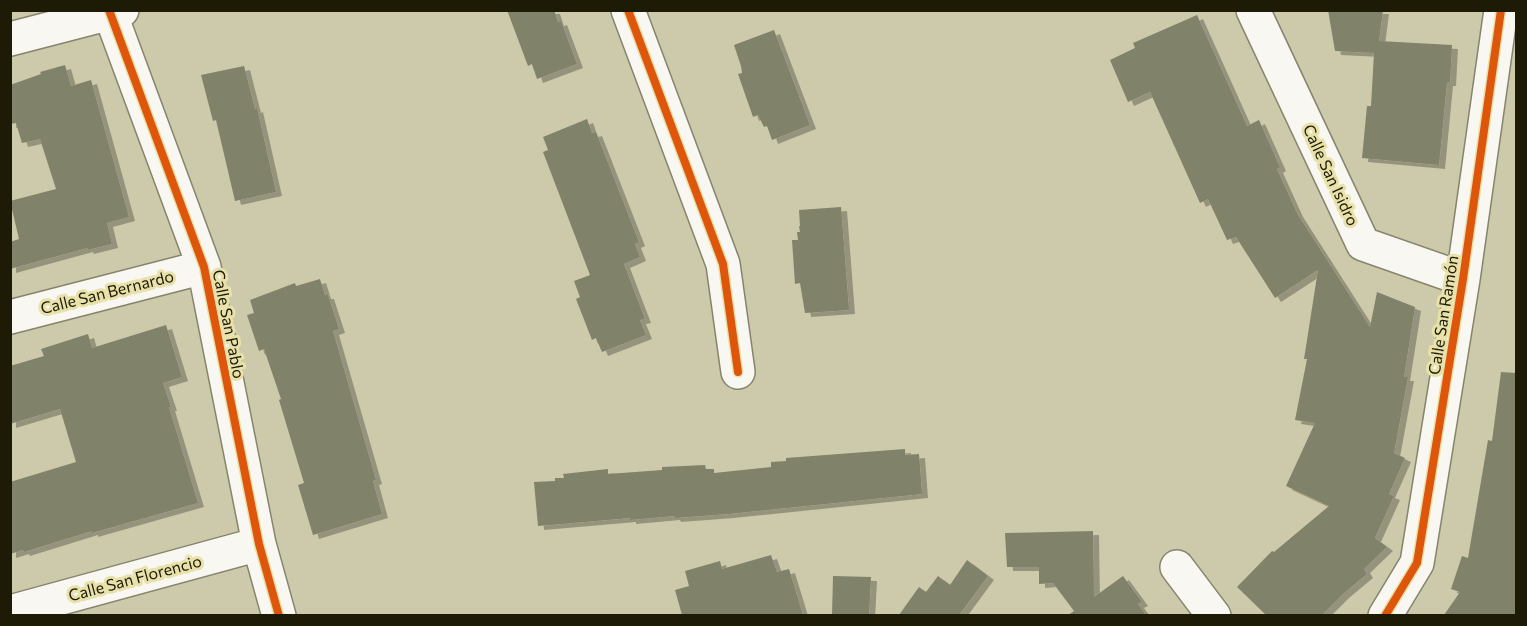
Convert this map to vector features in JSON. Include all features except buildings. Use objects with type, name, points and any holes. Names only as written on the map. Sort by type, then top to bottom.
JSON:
[{"type":"street","points":[[628,10],[723,264],[738,372]]},
{"type":"street","name":"Calle San Isidro","points":[[1253,10],[1363,244],[1463,279]]},
{"type":"street","name":"Calle San Ramón","points":[[1385,615],[1417,562],[1463,279],[1501,10]]},
{"type":"street","points":[[10,39],[114,11]]},
{"type":"street","name":"Calle San Pablo","points":[[114,11],[204,267],[259,544],[279,615]]},
{"type":"street","name":"Calle San Bernardo","points":[[10,317],[204,267]]},
{"type":"street","name":"Calle San Florencio","points":[[10,612],[259,544]]},
{"type":"street","points":[[1177,567],[1214,615]]},
{"type":"cycle path","points":[[109,10],[204,267],[259,544],[279,616]]},
{"type":"cycle path","points":[[628,10],[723,264],[738,372]]},
{"type":"cycle path","points":[[1385,616],[1417,563],[1463,279],[1501,10]]}]
